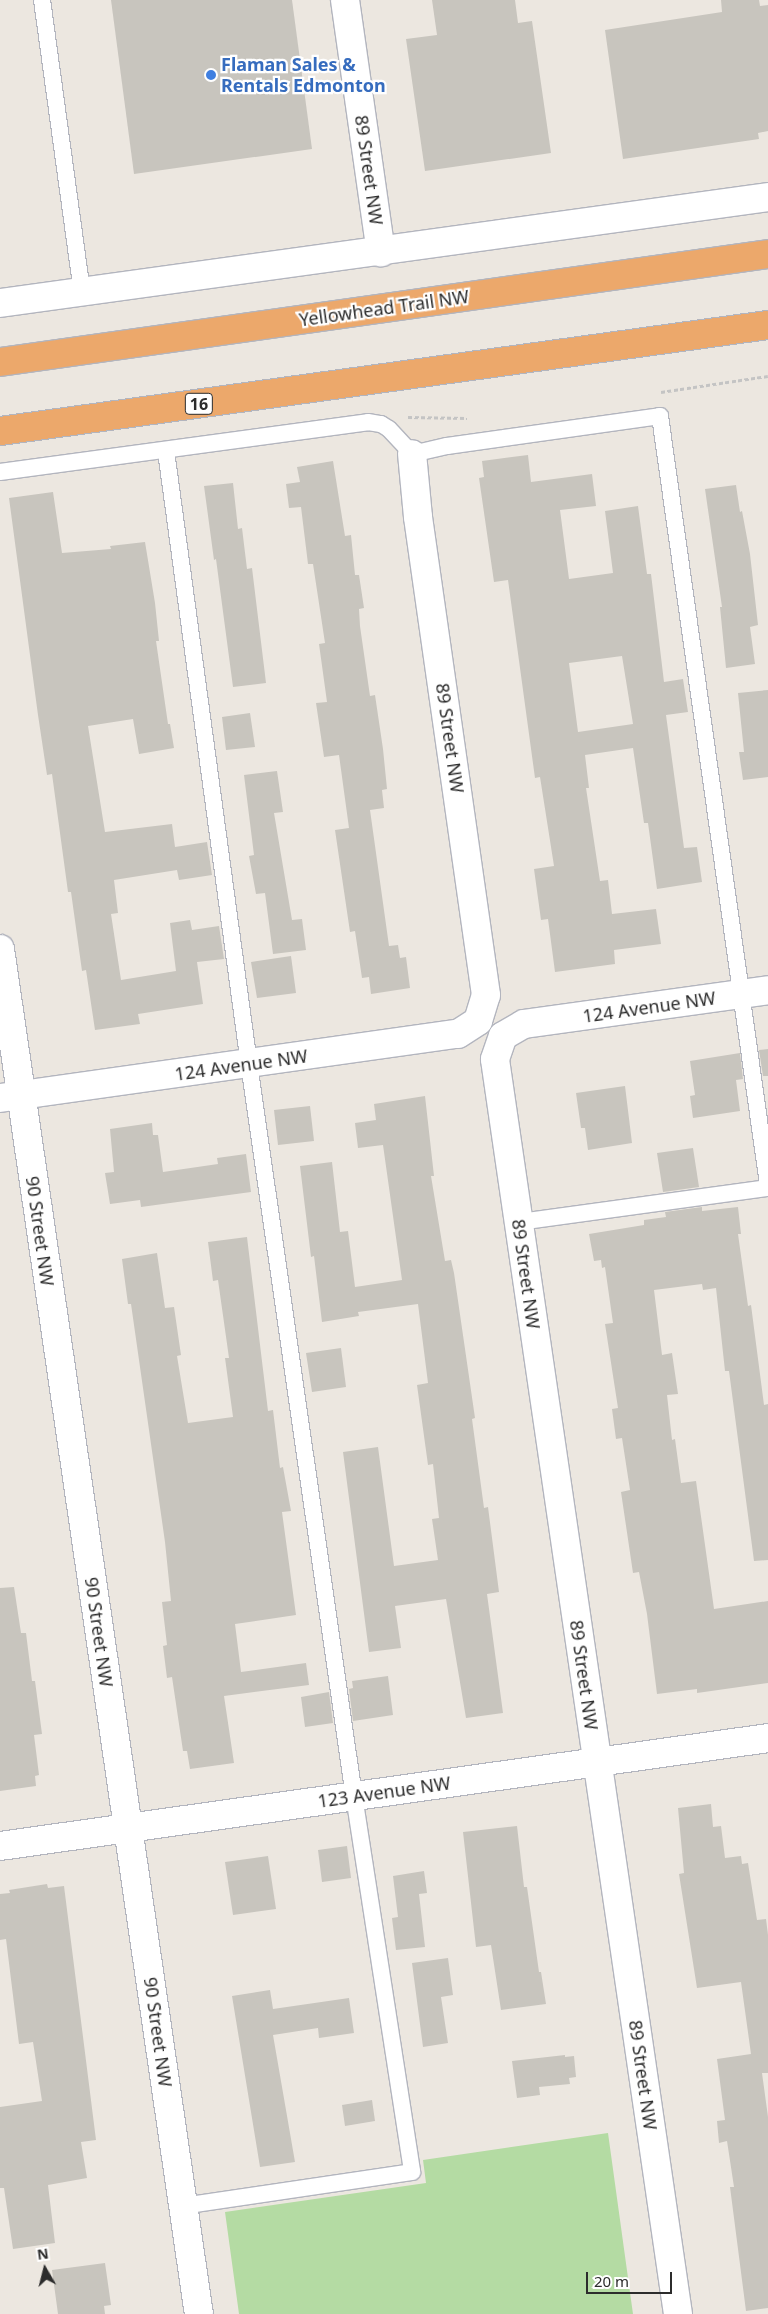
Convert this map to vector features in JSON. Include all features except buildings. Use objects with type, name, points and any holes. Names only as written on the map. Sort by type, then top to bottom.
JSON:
[{"type":"highway","name":"Yellowhead Trail NW","points":[[0,362],[768,254]]},
{"type":"highway","name":"16","points":[[0,431],[768,325]]},
{"type":"street","name":"89 Street NW","points":[[345,0],[381,252]]},
{"type":"street","points":[[0,303],[381,252],[768,197]]},
{"type":"street","name":"89 Street NW","points":[[412,454],[418,516],[486,995],[478,1022]]},
{"type":"street","name":"90 Street NW","points":[[0,949],[10,1097],[128,1828],[199,2314]]},
{"type":"street","name":"124 Avenue NW","points":[[503,1036],[524,1024],[768,990]]},
{"type":"street","name":"124 Avenue NW","points":[[10,1097],[458,1034],[478,1022]]},
{"type":"street","name":"89 Street NW","points":[[503,1036],[495,1059],[678,2314]]},
{"type":"street","name":"123 Avenue NW","points":[[0,1846],[768,1738]]},
{"type":"lane","points":[[42,0],[82,292]]},
{"type":"lane","points":[[0,472],[166,451],[368,422],[381,424],[389,429],[412,454],[447,446],[660,416],[768,1184]]},
{"type":"lane","points":[[166,451],[249,1064],[354,1796],[412,2172],[183,2206]]},
{"type":"lane","points":[[519,1222],[768,1188]]},
{"type":"path","points":[[651,394],[768,376]]},
{"type":"path","points":[[368,422],[419,415],[474,418]]},
{"type":"green space","points":[[608,2133],[633,2314],[239,2314],[225,2212],[426,2183],[423,2160]]},
{"type":"place","name":"Flaman Sales & Rentals Edmonton","points":[[211,75]]}]
